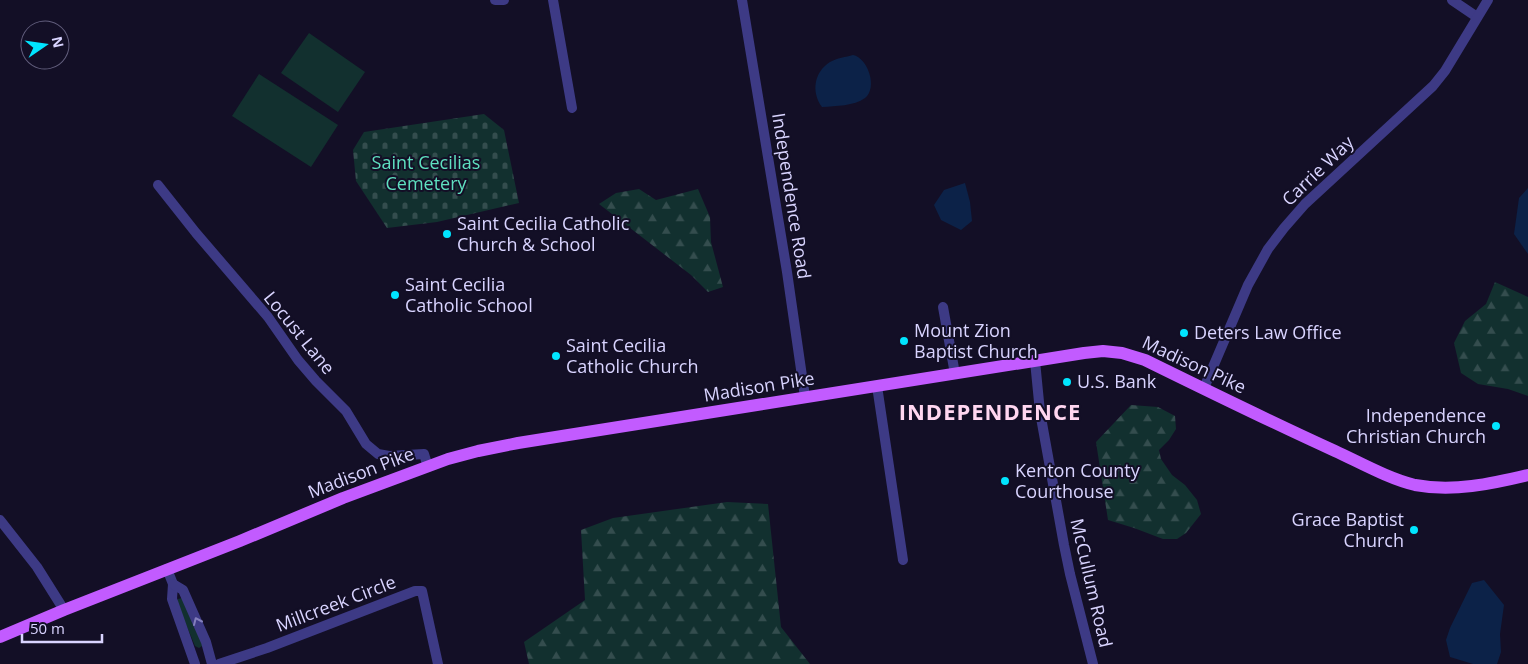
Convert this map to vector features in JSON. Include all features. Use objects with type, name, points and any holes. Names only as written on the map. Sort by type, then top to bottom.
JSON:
[{"type":"main road","name":"Madison Pike","points":[[0,637],[342,498],[478,451],[518,443],[1084,353],[1103,351],[1122,353],[1146,360],[1301,435],[1395,478],[1415,485],[1445,488],[1474,486],[1528,475]]},
{"type":"street","points":[[495,0],[504,0]]},
{"type":"street","points":[[553,0],[572,108]]},
{"type":"street","name":"Independence Road","points":[[742,0],[787,272],[805,397]]},
{"type":"street","points":[[1452,0],[1478,17]]},
{"type":"street","name":"Carrie Way","points":[[1204,388],[1248,285],[1268,249],[1305,204],[1433,86],[1445,71],[1488,0]]},
{"type":"street","name":"Locust Lane","points":[[158,185],[201,240],[268,317],[298,360],[346,411],[366,444],[378,454],[389,456],[424,454],[428,467]]},
{"type":"street","points":[[943,307],[955,374]]},
{"type":"street","name":"McCullum Road","points":[[1035,361],[1040,412],[1064,545],[1093,664]]},
{"type":"street","points":[[877,386],[903,560]]},
{"type":"street","points":[[0,520],[37,568],[64,610]]},
{"type":"street","points":[[167,569],[173,584],[172,599],[195,664]]},
{"type":"street","points":[[173,584],[183,590],[206,642],[212,664]]},
{"type":"street","name":"Millcreek Circle","points":[[219,664],[267,648],[415,591],[422,591],[438,664]]},
{"type":"green space","points":[[309,33],[365,72],[338,112],[281,73]]},
{"type":"green space","points":[[259,74],[338,125],[311,167],[232,116]]},
{"type":"green space","name":"Saint Cecilias Cemetery","points":[[484,114],[504,130],[519,203],[437,222],[387,228],[356,181],[353,150],[364,132]]},
{"type":"green space","points":[[639,189],[656,200],[698,189],[710,217],[711,242],[723,287],[708,292],[691,275],[599,204],[616,193]]},
{"type":"green space","points":[[1495,282],[1528,297],[1528,396],[1508,389],[1478,384],[1461,373],[1454,343],[1465,321],[1486,304]]},
{"type":"green space","points":[[1131,405],[1158,407],[1175,416],[1176,429],[1159,450],[1161,459],[1172,475],[1185,485],[1197,500],[1201,514],[1186,533],[1177,539],[1163,539],[1108,520],[1096,442]]},
{"type":"green space","points":[[727,502],[768,504],[781,627],[810,664],[529,664],[524,642],[585,600],[581,530],[613,518]]},
{"type":"green space","points":[[182,598],[203,644],[199,648],[195,646],[177,603],[178,599]]},
{"type":"water","points":[[853,55],[858,57],[867,67],[871,81],[869,93],[865,98],[856,103],[822,107],[815,89],[820,71],[830,62]]},
{"type":"water","points":[[965,183],[972,221],[961,230],[941,220],[934,205],[944,190]]},
{"type":"water","points":[[1528,188],[1528,254],[1514,234],[1519,198]]},
{"type":"water","points":[[1484,580],[1504,605],[1500,634],[1501,652],[1497,664],[1473,664],[1450,657],[1446,640],[1472,583]]},
{"type":"place","name":"Saint Cecilia Catholic Church & School","points":[[447,234]]},
{"type":"place","name":"Saint Cecilia Catholic School","points":[[395,295]]},
{"type":"place","name":"Deters Law Office","points":[[1184,333]]},
{"type":"place","name":"Mount Zion Baptist Church","points":[[904,341]]},
{"type":"place","name":"Saint Cecilia Catholic Church","points":[[556,356]]},
{"type":"place","name":"U.S. Bank","points":[[1067,382]]},
{"type":"place","name":"Independence Christian Church","points":[[1496,426]]},
{"type":"place","name":"Kenton County Courthouse","points":[[1005,481]]},
{"type":"place","name":"Grace Baptist Church","points":[[1414,530]]},
{"type":"district","name":"INDEPENDENCE","points":[[990,412]]}]
